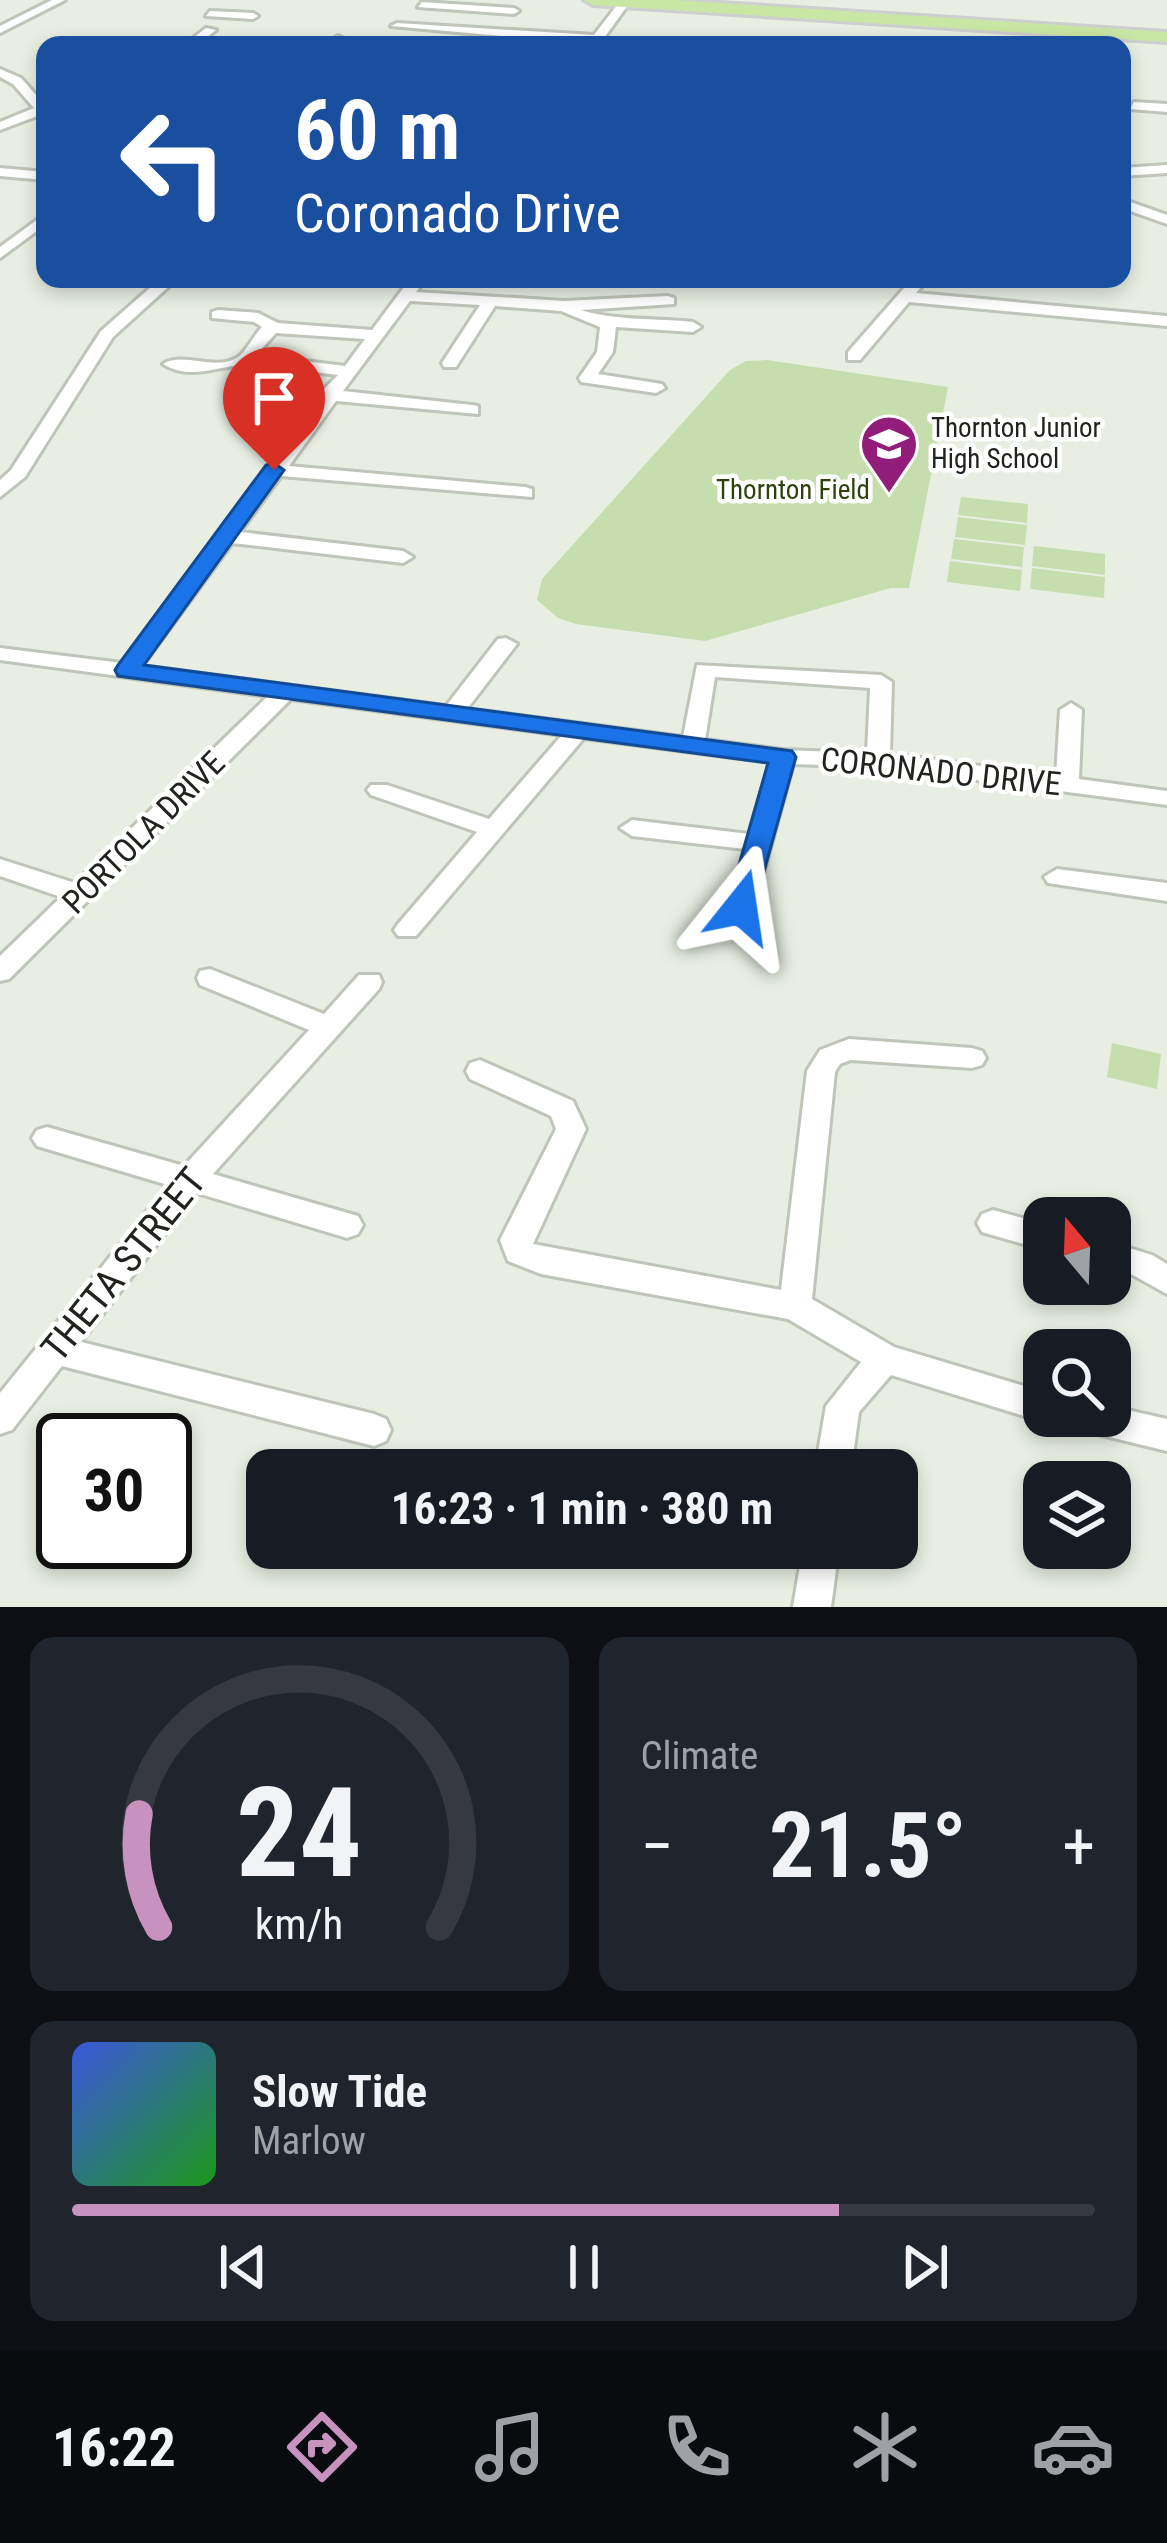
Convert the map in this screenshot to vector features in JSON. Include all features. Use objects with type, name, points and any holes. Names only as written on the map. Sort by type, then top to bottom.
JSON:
[{"type":"main road","points":[[593,0],[1167,34]]},
{"type":"main road","points":[[701,0],[1167,34]]},
{"type":"street","points":[[0,30],[60,0]]},
{"type":"street","points":[[233,15],[260,0]]},
{"type":"street","points":[[600,36],[625,2]]},
{"type":"street","points":[[422,5],[470,4],[514,11]]},
{"type":"street","points":[[444,29],[470,4]]},
{"type":"street","points":[[209,14],[253,16]]},
{"type":"street","points":[[397,26],[503,36]]},
{"type":"street","points":[[202,36],[210,30]]},
{"type":"street","points":[[0,73],[24,80],[36,101]]},
{"type":"street","points":[[1134,106],[1167,108]]},
{"type":"street","points":[[0,126],[36,114]]},
{"type":"street","points":[[1131,171],[1167,169]]},
{"type":"street","points":[[0,172],[36,175]]},
{"type":"street","points":[[1131,206],[1167,220]]},
{"type":"street","points":[[0,254],[36,225]]},
{"type":"street","points":[[0,491],[18,473],[106,334],[160,288]]},
{"type":"street","points":[[127,670],[411,288]]},
{"type":"street","points":[[854,356],[914,288]]},
{"type":"street","points":[[405,296],[564,306],[668,301]]},
{"type":"street","points":[[907,297],[1167,319]]},
{"type":"street","points":[[450,363],[489,304]]},
{"type":"street","points":[[564,306],[570,313],[608,324],[622,320],[693,327]]},
{"type":"street","points":[[218,315],[259,318],[274,328]]},
{"type":"street","points":[[608,324],[605,352],[586,378],[656,388]]},
{"type":"street","points":[[248,359],[265,332],[274,328],[373,335]]},
{"type":"street","points":[[171,364],[213,368],[248,359],[346,370]]},
{"type":"street","points":[[328,394],[472,410]]},
{"type":"street","points":[[274,470],[525,493]]},
{"type":"street","points":[[224,536],[403,557]]},
{"type":"street","points":[[450,715],[506,644]]},
{"type":"street","name":"CORONADO DRIVE","points":[[0,654],[783,757],[878,760],[1167,799]]},
{"type":"street","points":[[693,744],[705,670],[881,682],[878,760]]},
{"type":"street","name":"PORTOLA DRIVE","points":[[0,972],[285,692]]},
{"type":"street","points":[[1067,782],[1071,710]]},
{"type":"street","points":[[406,930],[578,730]]},
{"type":"street","points":[[741,907],[783,757]]},
{"type":"street","points":[[379,790],[491,827]]},
{"type":"street","points":[[632,828],[758,843]]},
{"type":"street","points":[[0,867],[80,894]]},
{"type":"street","points":[[1057,877],[1167,892]]},
{"type":"street","points":[[210,978],[330,1028]]},
{"type":"street","name":"THETA STREET","points":[[0,1419],[248,1111],[368,982]]},
{"type":"street","points":[[795,1306],[821,1071],[830,1057],[849,1049],[972,1058]]},
{"type":"street","points":[[480,1072],[563,1109],[571,1129],[516,1240],[518,1252],[542,1261],[795,1306],[885,1359],[1023,1400]]},
{"type":"street","points":[[47,1138],[346,1225]]},
{"type":"street","points":[[993,1222],[1023,1231]]},
{"type":"street","points":[[1131,1261],[1167,1281]]},
{"type":"street","points":[[56,1350],[374,1430]]},
{"type":"street","points":[[836,1449],[843,1406],[885,1359]]},
{"type":"street","points":[[1131,1427],[1167,1435]]},
{"type":"street","points":[[812,1607],[818,1569]]},
{"type":"green space","name":"Thornton Field","points":[[767,360],[948,387],[909,588],[891,588],[705,641],[576,624],[558,618],[537,600],[542,579],[730,370],[746,361]]},
{"type":"green space","points":[[961,497],[1028,504],[1027,523],[958,515]]},
{"type":"green space","points":[[958,517],[1027,525],[1025,545],[955,537]]},
{"type":"green space","points":[[954,539],[1024,547],[1022,567],[951,559]]},
{"type":"green space","points":[[1034,546],[1105,554],[1105,575],[1032,566]]},
{"type":"green space","points":[[950,561],[1022,570],[1020,591],[947,582]]},
{"type":"green space","points":[[1032,568],[1105,577],[1104,598],[1030,589]]},
{"type":"green space","points":[[1112,1043],[1161,1054],[1157,1089],[1107,1077]]},
{"type":"place","name":"Thornton Junior High School","points":[[889,495]]},
{"type":"route","points":[[274,470],[127,670],[783,757],[741,907]]}]
